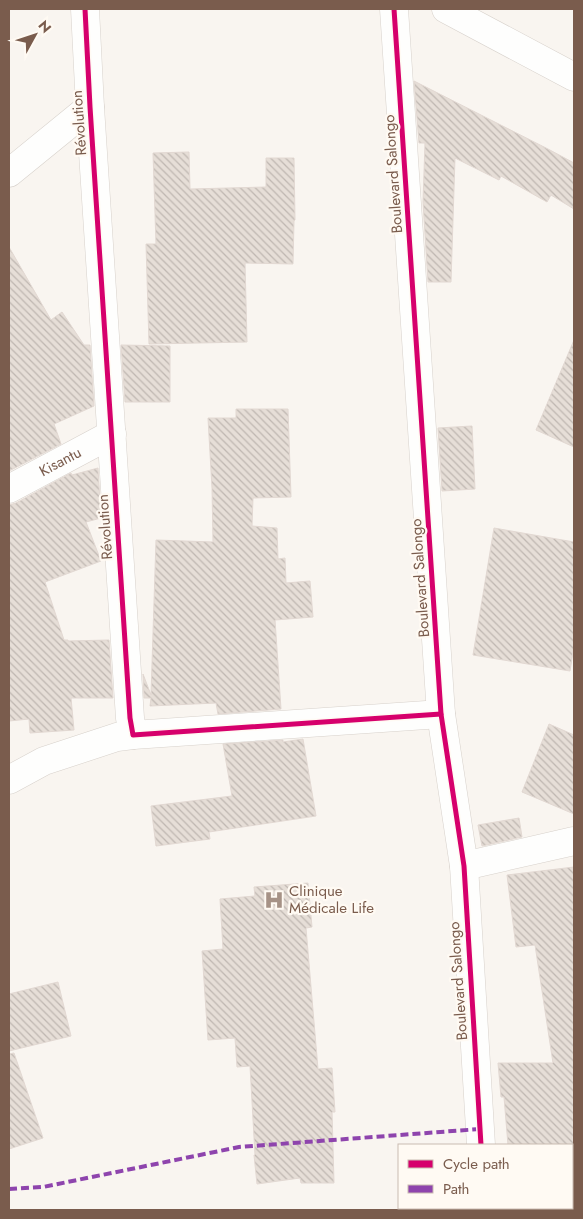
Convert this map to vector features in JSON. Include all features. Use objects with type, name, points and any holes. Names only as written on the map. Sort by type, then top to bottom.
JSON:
[{"type":"street","name":"Révolution","points":[[85,9],[130,718],[133,735]]},
{"type":"street","name":"Boulevard Salongo","points":[[394,9],[441,714],[464,866],[481,1144]]},
{"type":"street","points":[[446,9],[574,77]]},
{"type":"street","points":[[9,173],[90,107]]},
{"type":"street","name":"Kisantu","points":[[9,489],[112,434]]},
{"type":"street","points":[[9,780],[44,760],[117,737],[441,714]]},
{"type":"street","points":[[464,866],[574,841]]},
{"type":"building","points":[[414,81],[574,163],[574,209],[551,195],[547,202],[501,176],[499,180],[455,158],[451,282],[428,282],[423,202],[425,143],[419,143]]},
{"type":"building","points":[[189,152],[190,189],[266,187],[266,158],[294,158],[295,220],[293,264],[245,263],[247,342],[149,344],[146,244],[156,244],[153,153]]},
{"type":"building","points":[[9,247],[51,320],[62,312],[84,345],[90,345],[94,406],[54,424],[61,444],[9,471]]},
{"type":"building","points":[[574,340],[574,447],[536,430]]},
{"type":"building","points":[[121,345],[170,346],[170,402],[125,402]]},
{"type":"building","points":[[236,409],[288,409],[291,497],[253,498],[252,526],[277,528],[278,559],[285,558],[286,583],[310,581],[313,617],[275,620],[281,709],[218,714],[216,703],[150,706],[151,698],[144,698],[143,674],[151,695],[156,540],[213,542],[208,418],[236,418]]},
{"type":"building","points":[[472,426],[475,489],[442,491],[438,428]]},
{"type":"building","points":[[98,468],[101,518],[86,522],[101,561],[45,582],[64,640],[109,640],[113,698],[71,698],[74,730],[30,733],[29,719],[9,721],[9,505],[71,473],[72,475]]},
{"type":"building","points":[[494,528],[574,542],[574,646],[570,671],[473,655]]},
{"type":"building","points":[[549,724],[574,735],[574,814],[522,792]]},
{"type":"building","points":[[303,739],[316,816],[209,832],[210,839],[156,846],[151,806],[232,796],[223,744],[283,740],[283,742]]},
{"type":"building","points":[[519,818],[522,837],[482,846],[478,825]]},
{"type":"building","points":[[574,867],[574,1145],[508,1144],[504,1097],[501,1097],[498,1063],[553,1063],[535,945],[516,947],[507,875]]},
{"type":"building","points":[[308,883],[312,927],[306,928],[318,1069],[332,1068],[335,1112],[332,1112],[334,1183],[301,1183],[300,1178],[257,1184],[250,1066],[237,1067],[235,1038],[208,1040],[202,951],[223,949],[220,899],[255,896],[254,887]]},
{"type":"building","points":[[58,982],[71,1036],[9,1051],[9,994]]},
{"type":"building","points":[[14,1053],[43,1138],[9,1149],[9,1054]]},
{"type":"marked path","points":[[9,1189],[43,1187],[239,1147],[480,1129]]},
{"type":"cycle path","points":[[85,9],[130,718],[133,735],[441,714]]},
{"type":"cycle path","points":[[394,9],[441,714],[464,866],[481,1144]]},
{"type":"place","name":"Clinique Médicale Life","points":[[274,900]]}]
